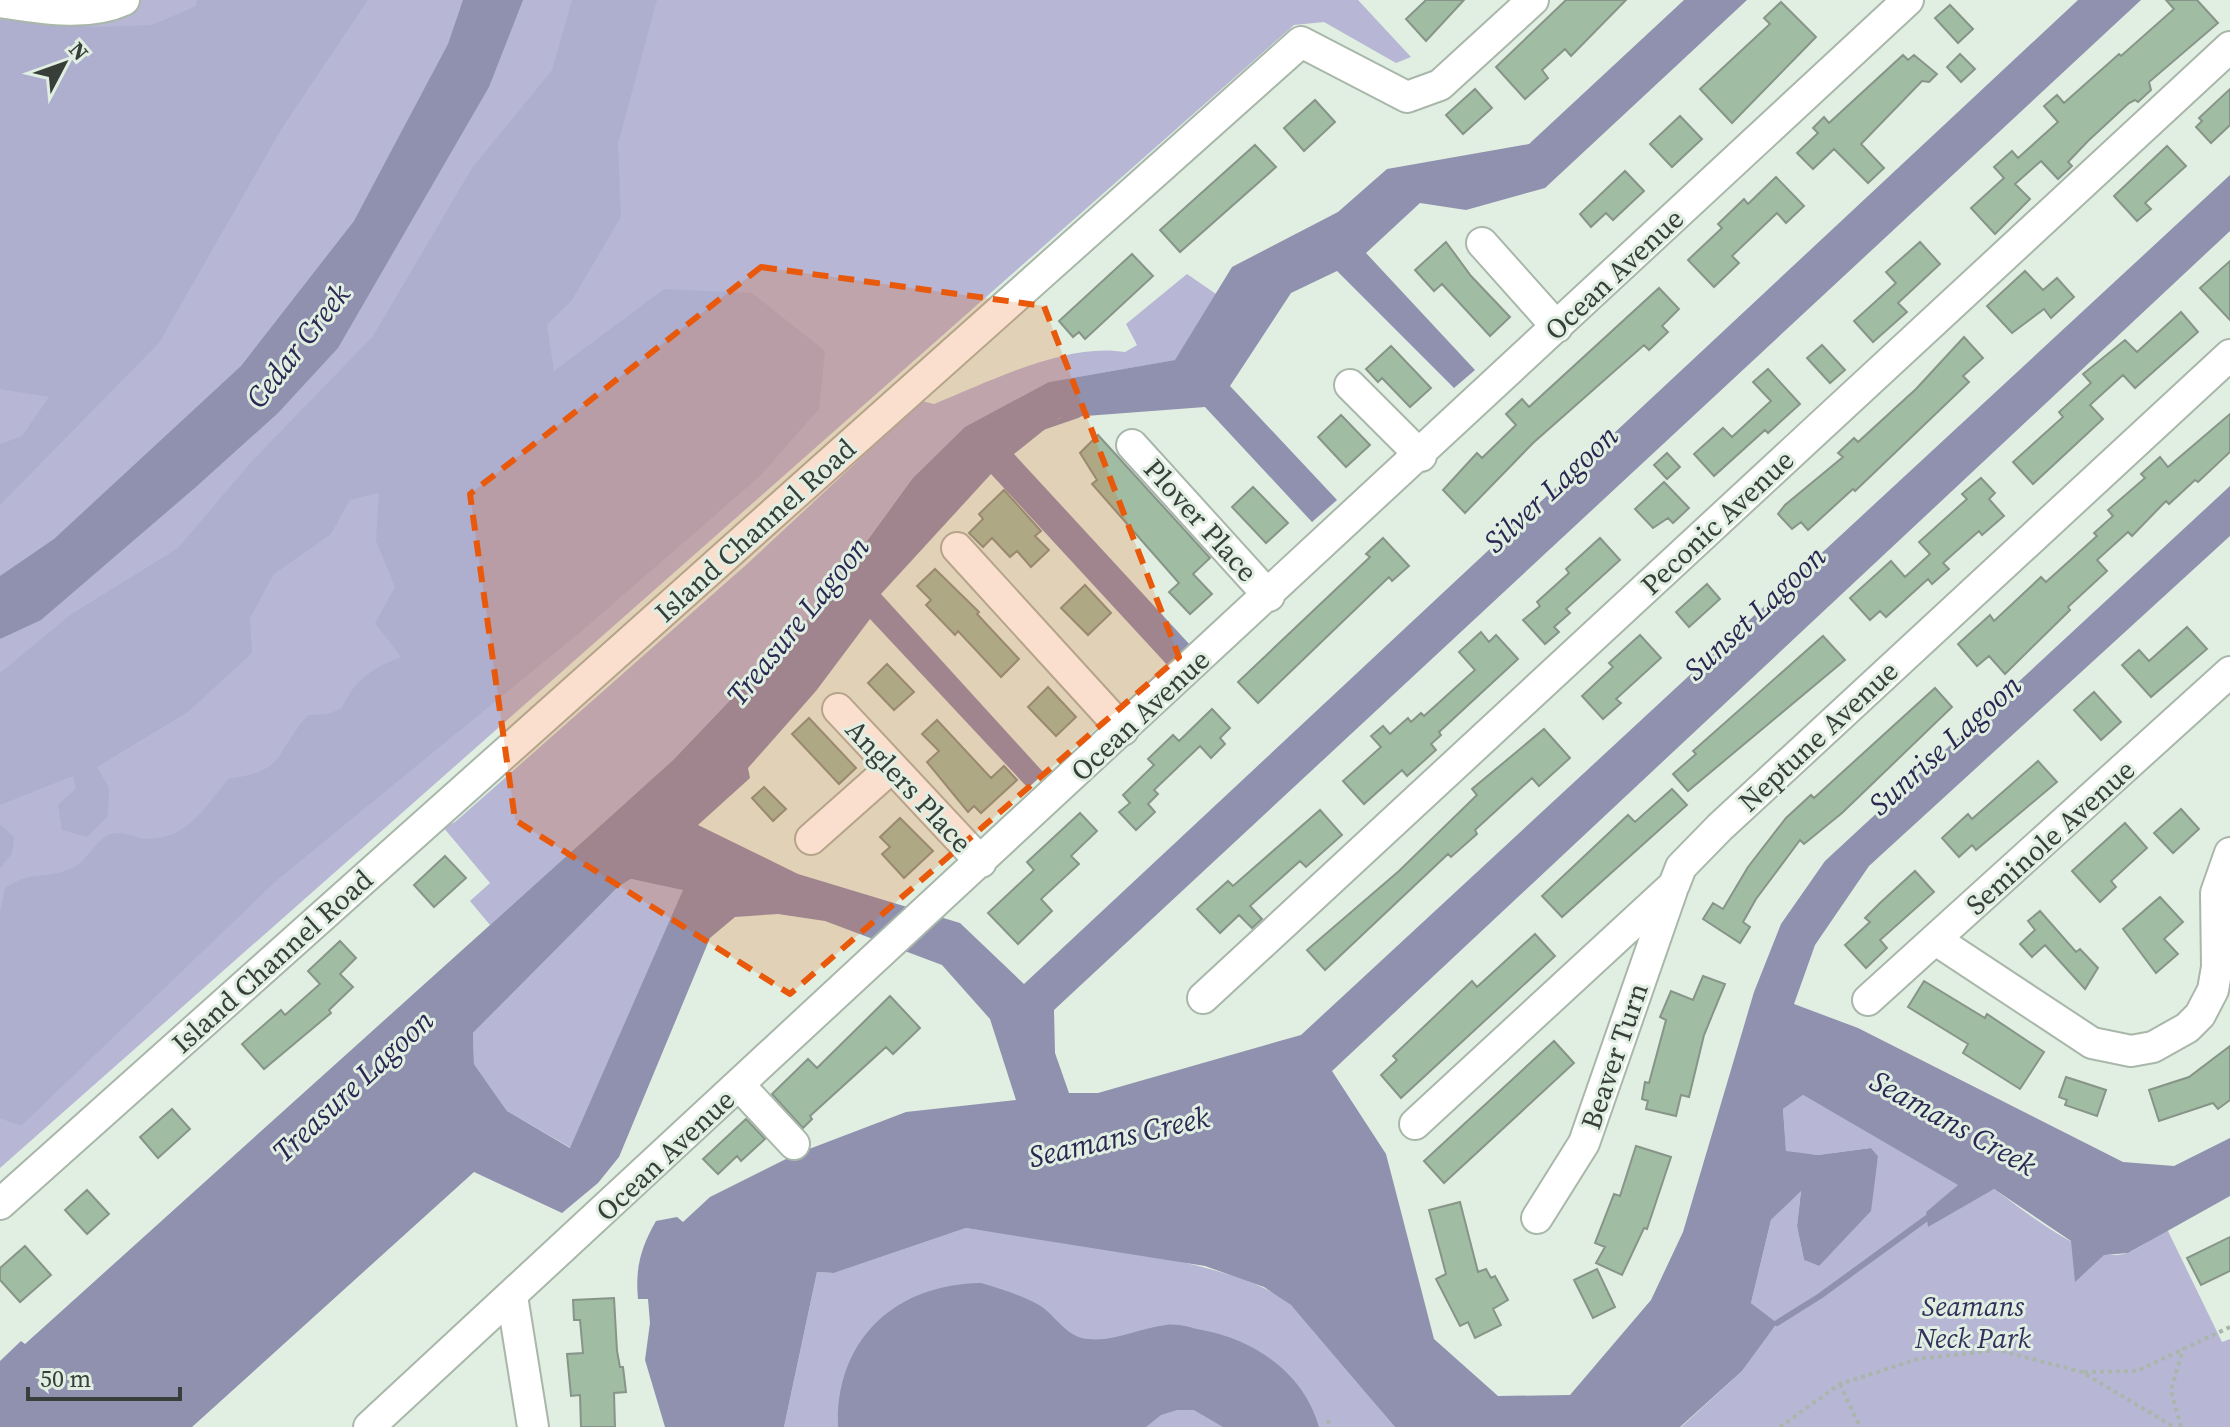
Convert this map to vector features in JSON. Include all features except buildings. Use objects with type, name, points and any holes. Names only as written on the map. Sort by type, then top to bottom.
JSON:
[{"type":"street","points":[[0,2],[62,10],[111,6],[124,0]]},
{"type":"street","name":"Island Channel Road","points":[[0,1204],[1301,42],[1407,97],[1440,85],[1533,0]]},
{"type":"street","name":"Ocean Avenue","points":[[369,1427],[1421,456],[1908,0]]},
{"type":"street","name":"Peconic Avenue","points":[[1203,998],[2230,47]]},
{"type":"street","points":[[1482,243],[1557,327]]},
{"type":"street","name":"Neptune Avenue","points":[[1415,1124],[1674,885],[1681,867],[1720,827],[2230,355]]},
{"type":"street","points":[[1350,385],[1421,456]]},
{"type":"street","name":"Plover Place","points":[[1132,445],[1269,596]]},
{"type":"street","points":[[957,548],[1123,730]]},
{"type":"street","name":"Seminole Avenue","points":[[1868,1000],[2230,672]]},
{"type":"street","name":"Anglers Place","points":[[838,709],[981,862]]},
{"type":"street","points":[[811,839],[892,767]]},
{"type":"street","points":[[1936,940],[2092,1043],[2131,1051],[2153,1047],[2187,1028],[2200,1015],[2213,990],[2217,967],[2216,893],[2230,853]]},
{"type":"street","name":"Beaver Turn","points":[[1537,1218],[1584,1143],[1674,885]]},
{"type":"street","points":[[740,1086],[794,1144]]},
{"type":"street","points":[[512,1296],[533,1427]]},
{"type":"path","points":[[1780,1427],[1840,1384],[1918,1359],[1998,1350],[2082,1372],[2137,1371],[2230,1327]]},
{"type":"path","points":[[2181,1427],[2171,1391],[2183,1349]]},
{"type":"path","points":[[2082,1372],[2174,1427]]},
{"type":"path","points":[[1840,1384],[1860,1427]]},
{"type":"path","points":[[1328,1420],[1330,1427]]},
{"type":"highlighted area","points":[[761,267],[1044,306],[1179,657],[790,994],[515,820],[470,494]]},
{"type":"green space","points":[[0,0],[1358,0],[1411,57],[1396,63],[1324,22],[1294,25],[0,1168],[0,639],[5,634],[0,627]]},
{"type":"green space","points":[[1187,274],[1216,294],[1176,360],[1050,382],[912,479],[819,607],[673,760],[490,925],[470,901],[490,883],[443,827],[455,822],[747,564],[922,401],[934,404],[1053,358],[1102,350],[1125,352],[1137,345],[1126,324]]},
{"type":"green space","points":[[631,879],[684,889],[571,1148],[507,1111],[474,1064],[473,1033],[618,887]]},
{"type":"green space","name":"Seamans Neck Park","points":[[1803,1095],[1959,1185],[1926,1212],[1994,1189],[2059,1235],[2097,1252],[2115,1255],[2140,1247],[2167,1229],[2222,1342],[2230,1339],[2230,1427],[1681,1427],[1742,1371],[1776,1323],[1751,1303],[1771,1220],[1801,1190],[1797,1226],[1804,1260],[1819,1266],[1875,1172],[1878,1156],[1871,1148],[1818,1155],[1786,1152],[1783,1109]]},
{"type":"green space","points":[[966,1228],[1137,1253],[1229,1274],[1265,1288],[1305,1318],[1395,1427],[784,1427],[817,1272],[834,1273]]},
{"type":"shaded area","points":[[197,0],[368,0],[282,128],[159,343],[0,505],[0,444],[22,436],[49,397],[0,389],[0,20],[95,27],[152,25],[196,6]]},
{"type":"shaded area","points":[[572,0],[657,0],[618,144],[621,217],[572,300],[547,325],[554,371],[664,289],[752,293],[825,351],[819,409],[760,476],[584,629],[276,881],[21,1126],[0,1118],[0,912],[5,888],[23,879],[55,874],[74,867],[110,834],[162,838],[185,827],[204,810],[229,778],[270,766],[308,715],[328,714],[342,708],[359,682],[381,666],[401,657],[375,623],[395,587],[376,541],[379,493],[350,500],[331,534],[274,574],[250,618],[252,653],[188,712],[97,767],[109,788],[108,816],[87,837],[62,830],[58,805],[76,788],[73,776],[0,805],[0,673],[70,615],[178,548],[251,462],[373,336],[472,168],[552,70]]},
{"type":"shaded area","points":[[0,824],[14,837],[12,854],[0,868]]},
{"type":"water","name":"Cedar Creek","points":[[463,0],[523,0],[489,87],[338,348],[278,413],[197,486],[41,620],[0,639],[0,576],[54,539],[241,366],[354,221],[448,44]]},
{"type":"water","name":"Seamans Creek","points":[[1684,0],[1747,0],[1545,188],[1466,210],[1420,203],[1366,253],[1475,370],[1454,388],[1337,271],[1291,293],[1230,386],[1337,500],[1312,522],[1205,407],[1059,418],[1014,454],[1191,646],[1170,668],[991,474],[881,594],[1044,773],[1028,788],[870,619],[816,691],[748,768],[750,778],[698,825],[798,874],[960,923],[1024,984],[2078,0],[2141,0],[1054,1010],[1055,1053],[1069,1093],[1098,1093],[1301,1035],[2230,175],[2230,231],[1332,1071],[1386,1154],[1434,1339],[1498,1396],[1570,1395],[1651,1300],[1683,1232],[1754,992],[1781,924],[1825,861],[2230,486],[2230,536],[1869,866],[1815,945],[1794,1004],[1858,1028],[2123,1162],[2174,1166],[2230,1138],[2230,1196],[2128,1253],[2104,1255],[2075,1282],[2071,1241],[1994,1189],[1928,1227],[1926,1212],[1958,1185],[1803,1095],[1783,1109],[1786,1151],[1818,1155],[1871,1148],[1878,1156],[1871,1211],[1819,1266],[1804,1260],[1797,1226],[1801,1191],[1771,1220],[1751,1303],[1777,1323],[1742,1371],[1680,1427],[1395,1427],[1291,1305],[1264,1287],[1205,1266],[966,1228],[834,1273],[817,1272],[784,1427],[665,1427],[645,1360],[650,1323],[648,1299],[638,1299],[637,1288],[640,1258],[656,1221],[677,1217],[683,1222],[710,1197],[796,1154],[906,1112],[1016,1100],[990,1019],[942,965],[825,921],[778,914],[735,917],[710,938],[619,1157],[598,1183],[562,1213],[474,1172],[192,1427],[0,1427],[0,1361],[21,1341],[25,1344],[673,760],[819,607],[912,479],[965,427],[1049,382],[1175,360],[1232,267],[1338,212],[1387,169],[1529,144]],"holes":[[[631,879],[683,890],[570,1148],[507,1111],[474,1064],[473,1033],[618,887]]]},
{"type":"water","points":[[981,1283],[1039,1305],[1067,1330],[1088,1339],[1175,1325],[1241,1342],[1275,1362],[1289,1375],[1302,1390],[1319,1427],[1223,1427],[1194,1410],[1177,1410],[1161,1415],[1146,1427],[838,1427],[840,1396],[847,1368],[859,1343],[876,1323],[897,1306],[922,1294],[950,1286]]},
{"type":"waterway","name":"Treasure Lagoon","points":[[1043,427],[1078,415]]},
{"type":"waterway","points":[[1777,1323],[1820,1296],[1927,1218]]},
{"type":"water label","name":"Silver Lagoon","points":[[1551,489]]},
{"type":"water label","name":"Sunset Lagoon","points":[[1755,613]]},
{"type":"water label","name":"Sunrise Lagoon","points":[[1945,745]]}]
